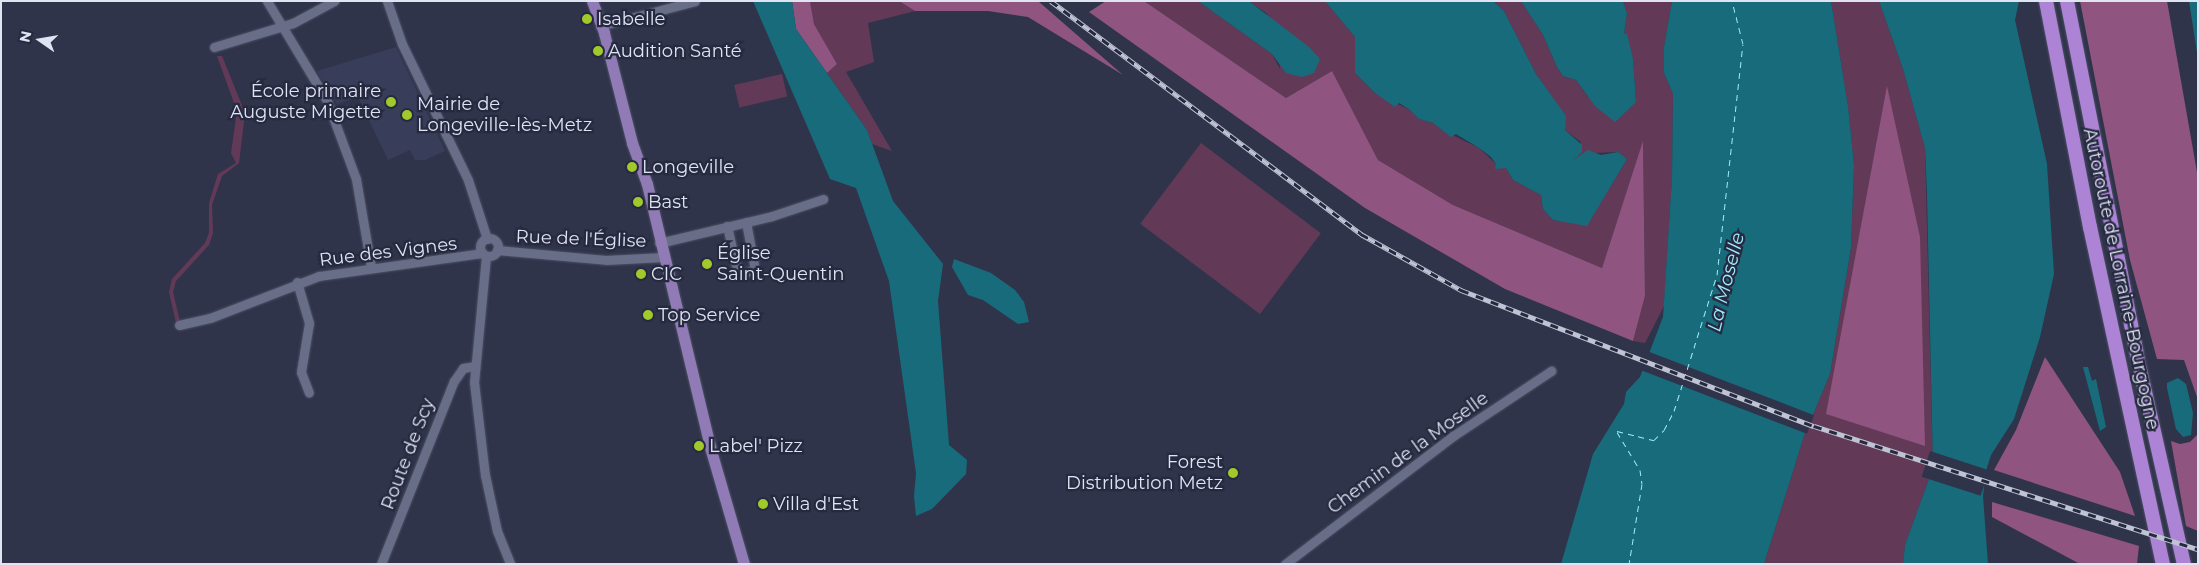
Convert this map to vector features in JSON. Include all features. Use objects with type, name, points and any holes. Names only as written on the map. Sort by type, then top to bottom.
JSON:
[{"type":"highway","name":"Autoroute de Lorraine-Bourgogne","points":[[2046,1],[2090,227],[2163,564]]},
{"type":"highway","name":"Autoroute de Lorraine-Bourgogne","points":[[2067,1],[2137,356],[2184,564]]},
{"type":"main road","points":[[592,1],[632,143],[647,184],[659,243],[710,447],[744,564]]},
{"type":"street","points":[[268,1],[327,101],[356,179],[371,267]]},
{"type":"street","points":[[214,47],[282,26],[334,1]]},
{"type":"street","points":[[387,1],[402,44],[468,180],[487,239]]},
{"type":"street","points":[[600,26],[695,1]]},
{"type":"street","points":[[659,243],[746,222],[822,199]]},
{"type":"street","points":[[727,226],[738,274],[756,270],[746,222]]},
{"type":"street","points":[[484,254],[494,255],[497,250],[496,242],[487,239]]},
{"type":"street","points":[[487,239],[480,246],[484,254],[474,366],[485,475],[497,531],[510,564]]},
{"type":"street","name":"Rue de l'Église","points":[[497,250],[606,260],[664,257]]},
{"type":"street","name":"Rue des Vignes","points":[[179,325],[210,318],[297,282],[371,267],[427,263],[484,254]]},
{"type":"street","points":[[297,282],[309,324],[301,367],[309,393]]},
{"type":"street","name":"Route de Scy","points":[[381,564],[454,380],[463,368],[474,366]]},
{"type":"street","name":"Chemin de la Moselle","points":[[1285,564],[1453,436],[1552,371]]},
{"type":"shaded area","points":[[792,1],[810,1],[814,24],[837,64],[827,73],[796,29]]},
{"type":"shaded area","points":[[810,1],[899,1],[915,11],[868,23],[874,62],[846,72],[892,151],[872,144],[867,130],[827,73],[837,64],[814,24]]},
{"type":"shaded area","points":[[899,1],[1038,1],[1123,75],[1028,17],[988,11],[915,11]]},
{"type":"shaded area","points":[[1106,1],[1144,1],[1286,98],[1332,71],[1378,160],[1453,205],[1602,268],[1643,141],[1645,296],[1633,341],[1505,289],[1365,208],[1089,12]]},
{"type":"shaded area","points":[[1144,1],[1198,1],[1272,54],[1280,69],[1275,24],[1266,13],[1249,1],[1325,1],[1355,37],[1355,73],[1375,93],[1410,110],[1419,119],[1433,123],[1442,130],[1479,148],[1496,164],[1506,168],[1513,180],[1541,195],[1543,209],[1553,220],[1587,225],[1627,159],[1618,152],[1594,153],[1573,160],[1581,142],[1565,130],[1565,116],[1536,74],[1504,11],[1493,1],[1521,1],[1543,35],[1563,76],[1576,80],[1588,97],[1636,102],[1633,59],[1624,34],[1627,13],[1623,1],[1672,1],[1664,47],[1664,73],[1673,94],[1672,178],[1664,306],[1645,343],[1633,341],[1645,296],[1643,143],[1602,268],[1453,205],[1378,160],[1332,71],[1286,98]]},
{"type":"shaded area","points":[[1831,1],[1879,1],[1903,69],[1925,148],[1933,468],[1905,545],[1903,564],[1764,564],[1804,436],[1830,374],[1851,248],[1854,165],[1848,106]]},
{"type":"shaded area","points":[[2080,1],[2167,1],[2198,178],[2198,434],[2197,397],[2184,360],[2157,359],[2130,260]]},
{"type":"shaded area","name":"École primaire Auguste Migette","points":[[396,47],[445,151],[425,160],[415,160],[410,150],[388,160],[358,97],[337,104],[317,71]]},
{"type":"shaded area","points":[[217,56],[222,56],[245,113],[239,163],[222,176],[212,205],[213,233],[209,245],[176,281],[173,292],[181,326],[177,327],[169,292],[172,279],[205,243],[209,233],[209,203],[218,174],[236,163],[231,153],[237,111]]},
{"type":"shaded area","points":[[782,74],[787,96],[739,107],[734,85]]},
{"type":"shaded area","points":[[1887,86],[1920,237],[1925,446],[1826,414]]},
{"type":"shaded area","points":[[1201,143],[1321,233],[1260,314],[1140,224]]},
{"type":"shaded area","points":[[2045,357],[2120,472],[2135,516],[1994,470],[2016,430]]},
{"type":"shaded area","points":[[2198,434],[2198,531],[2186,526],[2171,441],[2180,444],[2190,442]]},
{"type":"shaded area","points":[[1992,502],[2139,546],[2137,564],[2080,564],[1992,517]]},
{"type":"water","points":[[753,1],[792,1],[796,29],[867,130],[893,201],[943,264],[938,301],[949,445],[967,460],[966,474],[932,509],[916,516],[914,496],[916,473],[889,281],[856,188],[830,179]]},
{"type":"water","points":[[1198,1],[1249,1],[1309,47],[1320,59],[1314,73],[1302,77],[1286,73],[1272,54]]},
{"type":"water","points":[[1325,1],[1493,1],[1504,11],[1536,74],[1566,116],[1565,130],[1582,145],[1582,152],[1574,160],[1588,150],[1601,155],[1618,152],[1627,159],[1587,226],[1553,220],[1543,209],[1541,195],[1513,180],[1506,168],[1495,169],[1496,164],[1491,157],[1479,148],[1456,134],[1451,137],[1433,123],[1419,119],[1399,103],[1395,107],[1375,93],[1355,73],[1355,37]]},
{"type":"water","points":[[1521,1],[1623,1],[1627,13],[1624,34],[1627,34],[1633,59],[1636,102],[1615,122],[1595,106],[1576,80],[1563,76],[1543,35]]},
{"type":"water","name":"La Moselle","points":[[1672,1],[1831,1],[1848,106],[1854,165],[1851,248],[1830,374],[1804,436],[1764,564],[1561,564],[1593,454],[1624,404],[1626,392],[1640,377],[1663,317],[1672,178],[1673,94],[1664,73],[1664,47]]},
{"type":"water","points":[[1879,1],[2019,1],[2015,20],[2047,164],[2054,274],[2040,337],[2014,419],[1991,455],[1986,471],[1983,496],[1988,564],[1903,564],[1905,545],[1933,468],[1925,148],[1903,69]]},
{"type":"water","points":[[2189,1],[2198,1],[2198,59]]},
{"type":"water","points":[[954,259],[991,273],[1015,290],[1024,302],[1029,322],[1018,324],[983,300],[968,295],[952,267]]},
{"type":"water","points":[[2083,367],[2088,367],[2092,381],[2096,379],[2106,427],[2100,431]]},
{"type":"water","points":[[2178,378],[2186,384],[2193,413],[2191,435],[2183,437],[2176,429],[2167,388],[2167,383]]},
{"type":"pier","points":[[1647,351],[1814,415],[1807,434],[1640,370]]},
{"type":"pier","points":[[1930,451],[1989,470],[1981,496],[1922,477]]},
{"type":"ferry route","points":[[1617,431],[1654,440],[1664,430],[1674,411],[1717,275],[1743,44],[1732,1]]},
{"type":"ferry route","points":[[1617,432],[1640,470],[1642,484],[1629,564]]},
{"type":"railway","points":[[1051,1],[1361,234],[1461,290],[1814,426],[2198,549]]},
{"type":"place","name":"Isabelle","points":[[587,19]]},
{"type":"place","name":"Audition Santé","points":[[598,51]]},
{"type":"place","name":"École primaire Auguste Migette","points":[[391,102]]},
{"type":"place","name":"Mairie de Longeville-lès-Metz","points":[[407,115]]},
{"type":"place","name":"Longeville","points":[[632,167]]},
{"type":"place","name":"Bast","points":[[638,202]]},
{"type":"place","name":"Église Saint-Quentin","points":[[707,264]]},
{"type":"place","name":"CIC","points":[[641,274]]},
{"type":"place","name":"Top Service","points":[[648,315]]},
{"type":"place","name":"Label' Pizz","points":[[699,446]]},
{"type":"place","name":"Forest Distribution Metz","points":[[1233,473]]},
{"type":"place","name":"Villa d'Est","points":[[763,504]]}]
